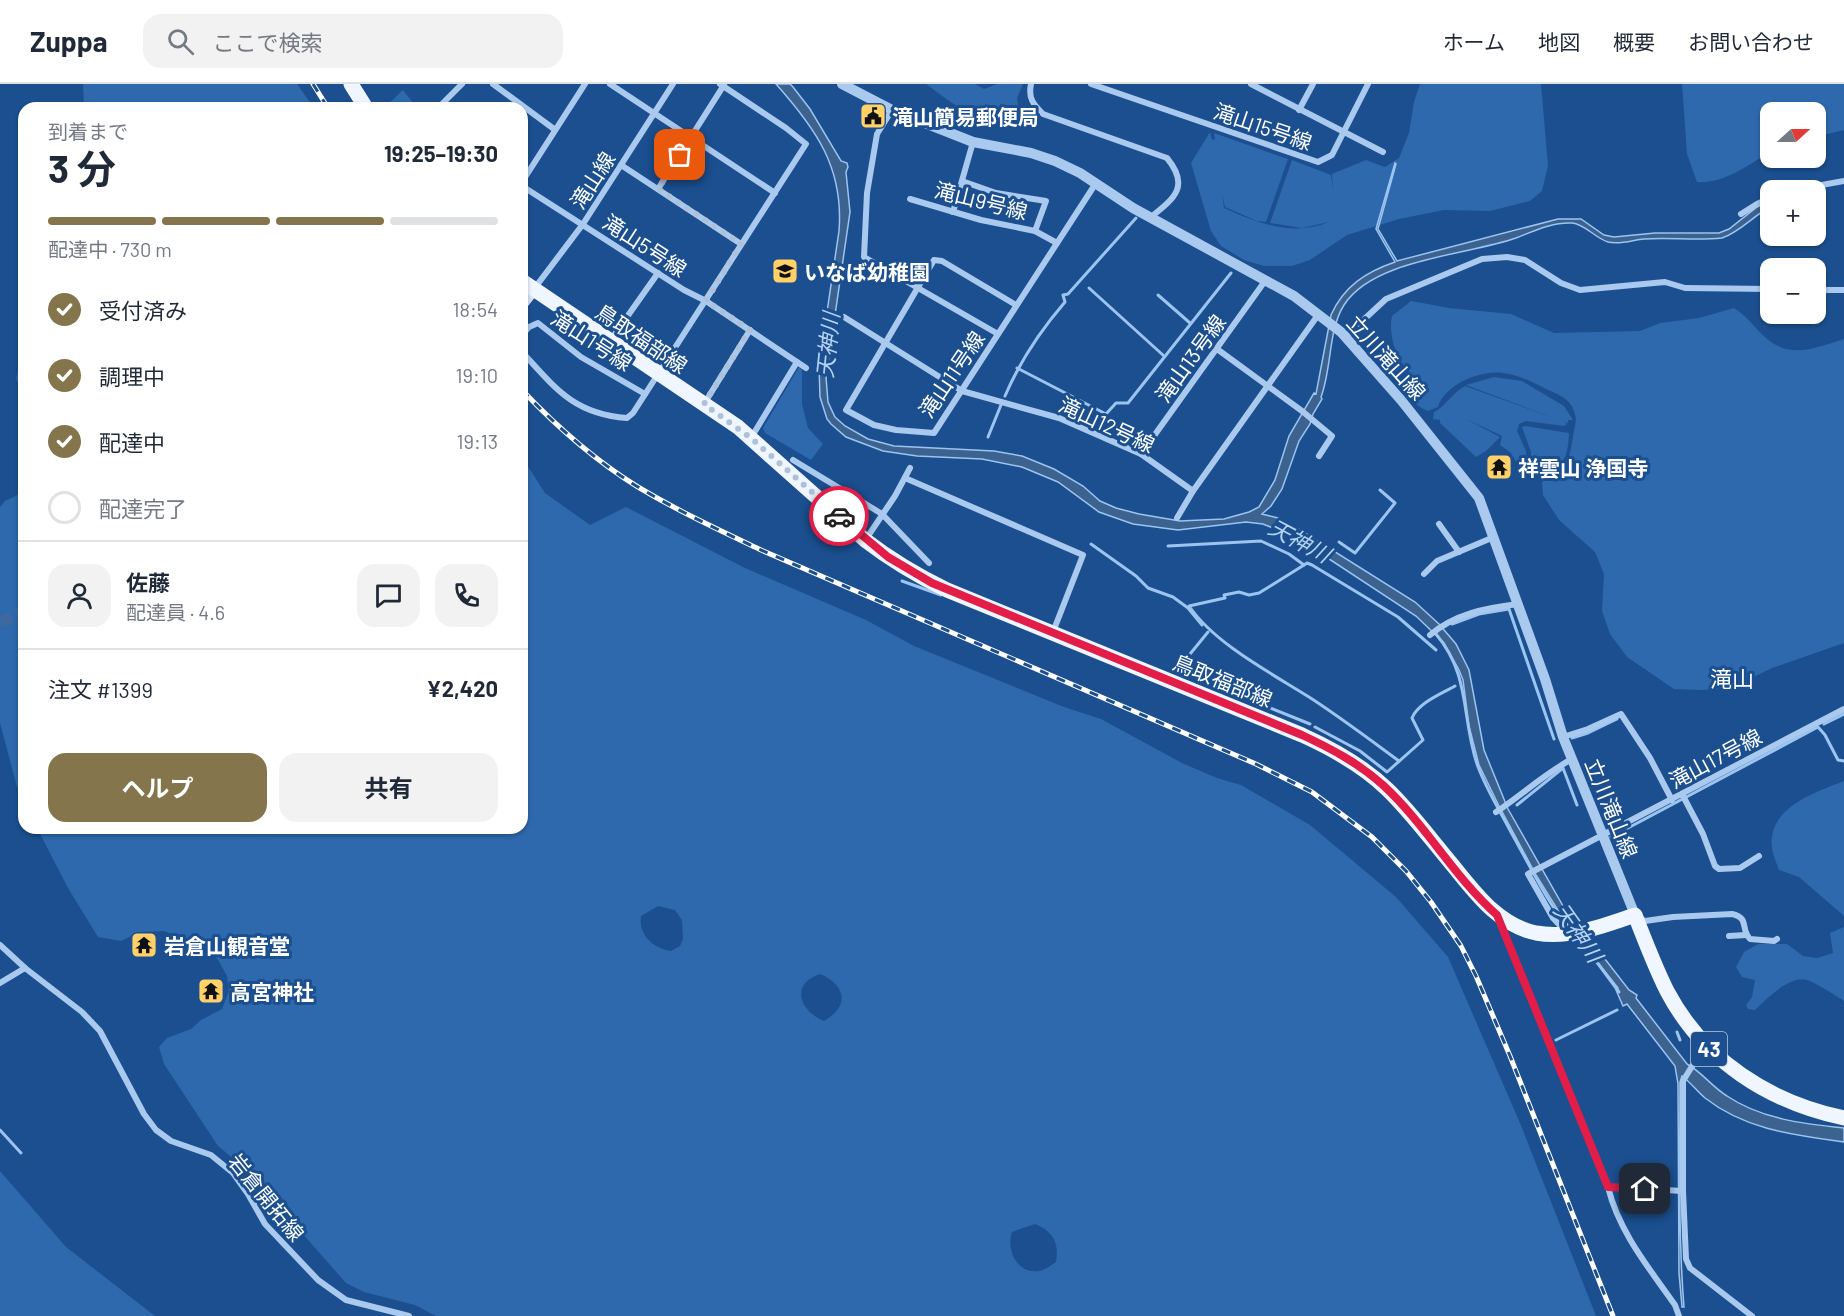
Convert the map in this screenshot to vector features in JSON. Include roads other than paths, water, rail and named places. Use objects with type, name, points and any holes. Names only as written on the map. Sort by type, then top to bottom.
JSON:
[{"type":"main road","points":[[351,84],[362,102]]},
{"type":"main road","name":"鳥取福部線","points":[[528,286],[751,438],[866,540],[888,557],[932,583],[1302,735],[1349,759],[1373,777],[1396,799],[1473,891],[1497,915],[1514,925],[1535,933],[1569,934],[1635,915]]},
{"type":"main road","name":"43","points":[[1635,915],[1667,991],[1683,1017],[1705,1045],[1733,1070],[1765,1091],[1815,1110],[1844,1118]]},
{"type":"street","points":[[444,102],[462,84]]},
{"type":"street","points":[[493,84],[517,102]]},
{"type":"street","points":[[528,172],[585,84]]},
{"type":"street","points":[[610,84],[775,193]]},
{"type":"street","name":"滝山線","points":[[528,286],[583,224],[674,84]]},
{"type":"street","name":"立川滝山線","points":[[842,84],[892,110],[973,142],[1021,151],[1055,161],[1096,183],[1150,218],[1294,296],[1343,335],[1401,400],[1479,498],[1563,737],[1635,915]]},
{"type":"street","points":[[1031,84],[1029,97],[1033,105],[1043,114],[1167,158],[1177,171],[1179,178],[1176,194],[1166,206],[1150,218]]},
{"type":"street","name":"滝山15号線","points":[[1091,84],[1318,162],[1332,155],[1368,84]]},
{"type":"street","name":"滝山15号線","points":[[1251,84],[1383,152]]},
{"type":"street","points":[[1299,110],[1313,84]]},
{"type":"street","points":[[658,189],[692,138],[723,85]]},
{"type":"street","name":"滝山1号線","points":[[528,358],[567,399],[581,407],[600,414],[627,418],[633,413],[806,144],[723,85]]},
{"type":"street","points":[[528,110],[554,129]]},
{"type":"street","points":[[892,110],[877,135],[867,193],[864,257],[998,334]]},
{"type":"street","points":[[953,212],[973,142]]},
{"type":"street","points":[[621,165],[741,244]]},
{"type":"street","name":"滝山9号線","points":[[910,199],[981,220],[1035,231],[1046,201],[996,193],[962,181]]},
{"type":"street","points":[[1826,184],[1844,181]]},
{"type":"street","name":"滝山11号線","points":[[1016,305],[942,261],[934,260],[845,412],[874,425],[896,430],[934,433],[1096,183]]},
{"type":"street","name":"滝山5号線","points":[[528,190],[684,290],[706,301],[806,368]]},
{"type":"street","points":[[1741,214],[1760,203]]},
{"type":"street","points":[[1035,231],[1057,243]]},
{"type":"street","points":[[1343,335],[1386,299],[1482,259],[1507,257],[1525,260],[1561,283],[1580,290],[1665,282],[1686,288],[1760,290]]},
{"type":"street","points":[[609,342],[658,273]]},
{"type":"street","name":"滝山13号線","points":[[1141,454],[1265,281]]},
{"type":"street","points":[[1826,290],[1844,291]]},
{"type":"street","name":"滝山12号線","points":[[844,317],[962,391],[1059,418],[1141,454],[1193,491]]},
{"type":"street","points":[[1177,518],[1193,491],[1322,318]]},
{"type":"street","name":"滝山1号線","points":[[528,328],[538,323],[581,357],[645,394]]},
{"type":"street","points":[[704,404],[750,330]]},
{"type":"street","points":[[1217,349],[1332,436],[1319,456]]},
{"type":"street","points":[[751,438],[797,362]]},
{"type":"street","points":[[793,460],[882,514],[929,564]]},
{"type":"street","points":[[866,540],[910,468]]},
{"type":"street","points":[[905,478],[1083,555],[1053,633]]},
{"type":"street","points":[[1439,524],[1459,552]]},
{"type":"street","points":[[1424,574],[1437,561],[1494,537]]},
{"type":"street","points":[[1431,634],[1442,625],[1477,611],[1518,604]]},
{"type":"street","name":"滝山17号線","points":[[1569,934],[1553,918],[1528,874],[1844,709]]},
{"type":"street","points":[[1563,737],[1621,714],[1650,758],[1672,800]]},
{"type":"street","points":[[1496,812],[1518,798],[1551,770],[1572,759]]},
{"type":"street","points":[[1682,794],[1719,869],[1740,868],[1759,856]]},
{"type":"street","points":[[1635,915],[1645,921],[1673,916],[1732,914],[1740,916],[1743,920],[1746,935]]},
{"type":"street","points":[[1497,915],[1608,1187],[1612,1205],[1628,1238],[1675,1305],[1679,1316]]},
{"type":"street","points":[[1729,936],[1746,935],[1754,940],[1774,941],[1777,939]]},
{"type":"street","name":"岩倉開拓線","points":[[0,945],[63,996],[100,1031],[144,1114],[156,1130],[171,1141],[211,1155],[233,1173],[265,1224],[318,1280],[346,1300],[409,1316]]},
{"type":"street","points":[[0,983],[26,968]]},
{"type":"street","points":[[1705,1045],[1684,1079],[1683,1191],[1686,1259],[1690,1268],[1752,1316]]},
{"type":"street","points":[[1608,1187],[1683,1191]]},
{"type":"water","points":[[776,84],[790,84],[793,87],[810,109],[841,161],[847,163],[848,167],[846,172],[850,212],[826,377],[828,402],[835,417],[845,426],[868,439],[894,446],[994,451],[1022,456],[1054,469],[1083,486],[1100,501],[1116,508],[1180,521],[1224,519],[1259,507],[1275,480],[1289,436],[1314,393],[1316,394],[1331,315],[1336,305],[1357,281],[1395,262],[1376,229],[1395,163],[1378,229],[1397,261],[1558,219],[1581,219],[1604,235],[1614,237],[1655,233],[1719,233],[1729,229],[1760,206],[1760,214],[1735,232],[1722,238],[1654,239],[1613,243],[1603,240],[1577,224],[1565,223],[1496,244],[1423,261],[1376,278],[1358,290],[1344,305],[1339,315],[1322,399],[1299,441],[1282,489],[1271,506],[1262,514],[1278,518],[1297,528],[1415,602],[1439,624],[1456,644],[1469,670],[1484,750],[1508,809],[1571,920],[1591,941],[1629,990],[1637,995],[1636,998],[1687,1064],[1722,1092],[1754,1110],[1798,1122],[1844,1128],[1844,1142],[1789,1133],[1754,1124],[1721,1109],[1705,1098],[1682,1076],[1680,1082],[1680,1194],[1684,1307],[1682,1307],[1679,1273],[1678,1084],[1675,1066],[1627,1004],[1623,1006],[1616,990],[1618,988],[1564,920],[1536,875],[1479,765],[1469,726],[1463,680],[1444,643],[1416,616],[1317,551],[1288,534],[1263,524],[1246,522],[1178,530],[1133,524],[1099,512],[1058,482],[1022,467],[982,459],[917,456],[883,451],[846,437],[827,419],[820,397],[819,366],[839,231],[837,188],[832,169],[815,134]]},
{"type":"waterway","points":[[1005,396],[1031,347],[1065,302],[1063,295],[1068,294],[1136,218]]},
{"type":"waterway","points":[[1017,368],[1106,414],[1116,403],[1128,403],[1231,273]]},
{"type":"waterway","points":[[1089,288],[1164,356]]},
{"type":"waterway","points":[[1158,295],[1190,323]]},
{"type":"waterway","points":[[988,437],[1001,405]]},
{"type":"waterway","points":[[1339,542],[1355,553],[1395,503],[1380,490]]},
{"type":"waterway","points":[[1168,546],[1261,541],[1289,554],[1304,565],[1307,563],[1312,565],[1398,617],[1436,650]]},
{"type":"waterway","points":[[1091,544],[1136,576],[1148,588],[1173,597],[1188,608],[1202,625]]},
{"type":"waterway","points":[[1304,565],[1259,593],[1249,595],[1239,592],[1224,595],[1225,598],[1189,606],[1200,620],[1228,645],[1321,705],[1399,761]]},
{"type":"waterway","points":[[902,581],[941,595]]},
{"type":"waterway","points":[[1452,624],[1479,614],[1509,609],[1554,739]]},
{"type":"waterway","points":[[1208,632],[1177,670],[1310,724]]},
{"type":"waterway","points":[[1436,634],[1455,665],[1464,697],[1477,764],[1493,800],[1539,883],[1569,929]]},
{"type":"waterway","points":[[1315,727],[1360,751],[1387,772],[1423,740],[1412,718],[1415,713],[1430,699],[1455,686]]},
{"type":"waterway","points":[[1824,724],[1844,714]]},
{"type":"waterway","points":[[1572,738],[1617,719]]},
{"type":"waterway","points":[[1611,837],[1818,727],[1825,735],[1838,760],[1844,761]]},
{"type":"waterway","points":[[1517,805],[1563,768],[1577,805]]},
{"type":"waterway","name":"天神川","points":[[1577,939],[1619,992]]},
{"type":"waterway","points":[[1556,1040],[1617,1010]]},
{"type":"waterway","points":[[1677,1032],[1680,1040]]},
{"type":"waterway","points":[[0,1130],[21,1153]]},
{"type":"tunnel","points":[[0,622],[18,614]]},
{"type":"railway","points":[[313,84],[324,102]]},
{"type":"railway","points":[[528,396],[563,430],[607,466],[638,487],[683,512],[761,550],[1256,764],[1312,792],[1372,837],[1406,871],[1431,902],[1461,946],[1510,1056],[1613,1316]]},
{"type":"place","name":"滝山簡易郵便局","points":[[873,116]]},
{"type":"place","name":"いなば幼稚園","points":[[785,271]]},
{"type":"place","name":"祥雲山 浄国寺","points":[[1499,467]]},
{"type":"place","name":"岩倉山観音堂","points":[[144,945]]},
{"type":"place","name":"高宮神社","points":[[211,991]]},
{"type":"district","name":"滝山","points":[[1732,678]]}]
